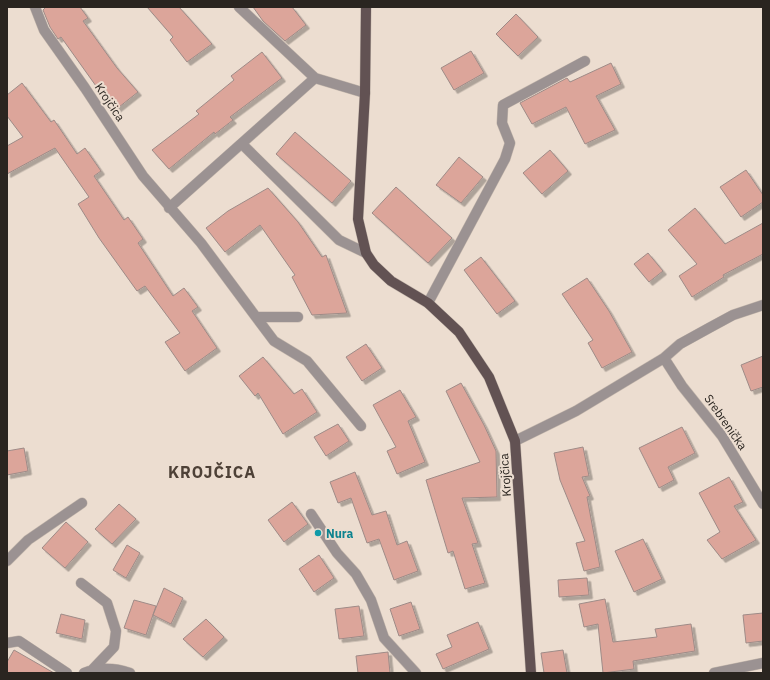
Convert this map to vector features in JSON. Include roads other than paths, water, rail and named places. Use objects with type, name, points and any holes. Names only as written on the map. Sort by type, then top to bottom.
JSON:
[{"type":"main road","name":"Krojčica","points":[[366,7],[365,93],[358,219],[366,253],[374,265],[391,281],[428,303],[459,332],[488,377],[516,441],[531,673]]},
{"type":"street","name":"Krojčica","points":[[35,7],[44,30],[85,88],[143,176],[200,243],[274,341],[308,361],[361,426]]},
{"type":"street","points":[[239,7],[315,78],[365,93]]},
{"type":"street","points":[[428,303],[505,159],[510,143],[502,123],[503,105],[585,62]]},
{"type":"street","points":[[169,208],[315,78]]},
{"type":"street","points":[[242,144],[339,240],[366,253]]},
{"type":"street","points":[[516,441],[576,412],[664,358],[680,344],[715,324],[733,315],[763,305]]},
{"type":"street","points":[[256,317],[298,317]]},
{"type":"street","name":"Srebrenička","points":[[664,358],[682,386],[722,436],[763,504]]},
{"type":"street","points":[[7,561],[28,540],[82,503]]},
{"type":"street","points":[[311,514],[338,553],[356,574],[371,600],[384,638],[416,673]]},
{"type":"street","points":[[81,583],[107,603],[116,630],[114,647],[88,671]]},
{"type":"street","points":[[7,643],[19,641],[67,673]]},
{"type":"street","points":[[714,673],[763,663]]},
{"type":"street","points":[[88,671],[118,669],[130,673]]},
{"type":"place","name":"Nura","points":[[318,533]]},
{"type":"district","name":"KROJČICA","points":[[212,472]]}]
